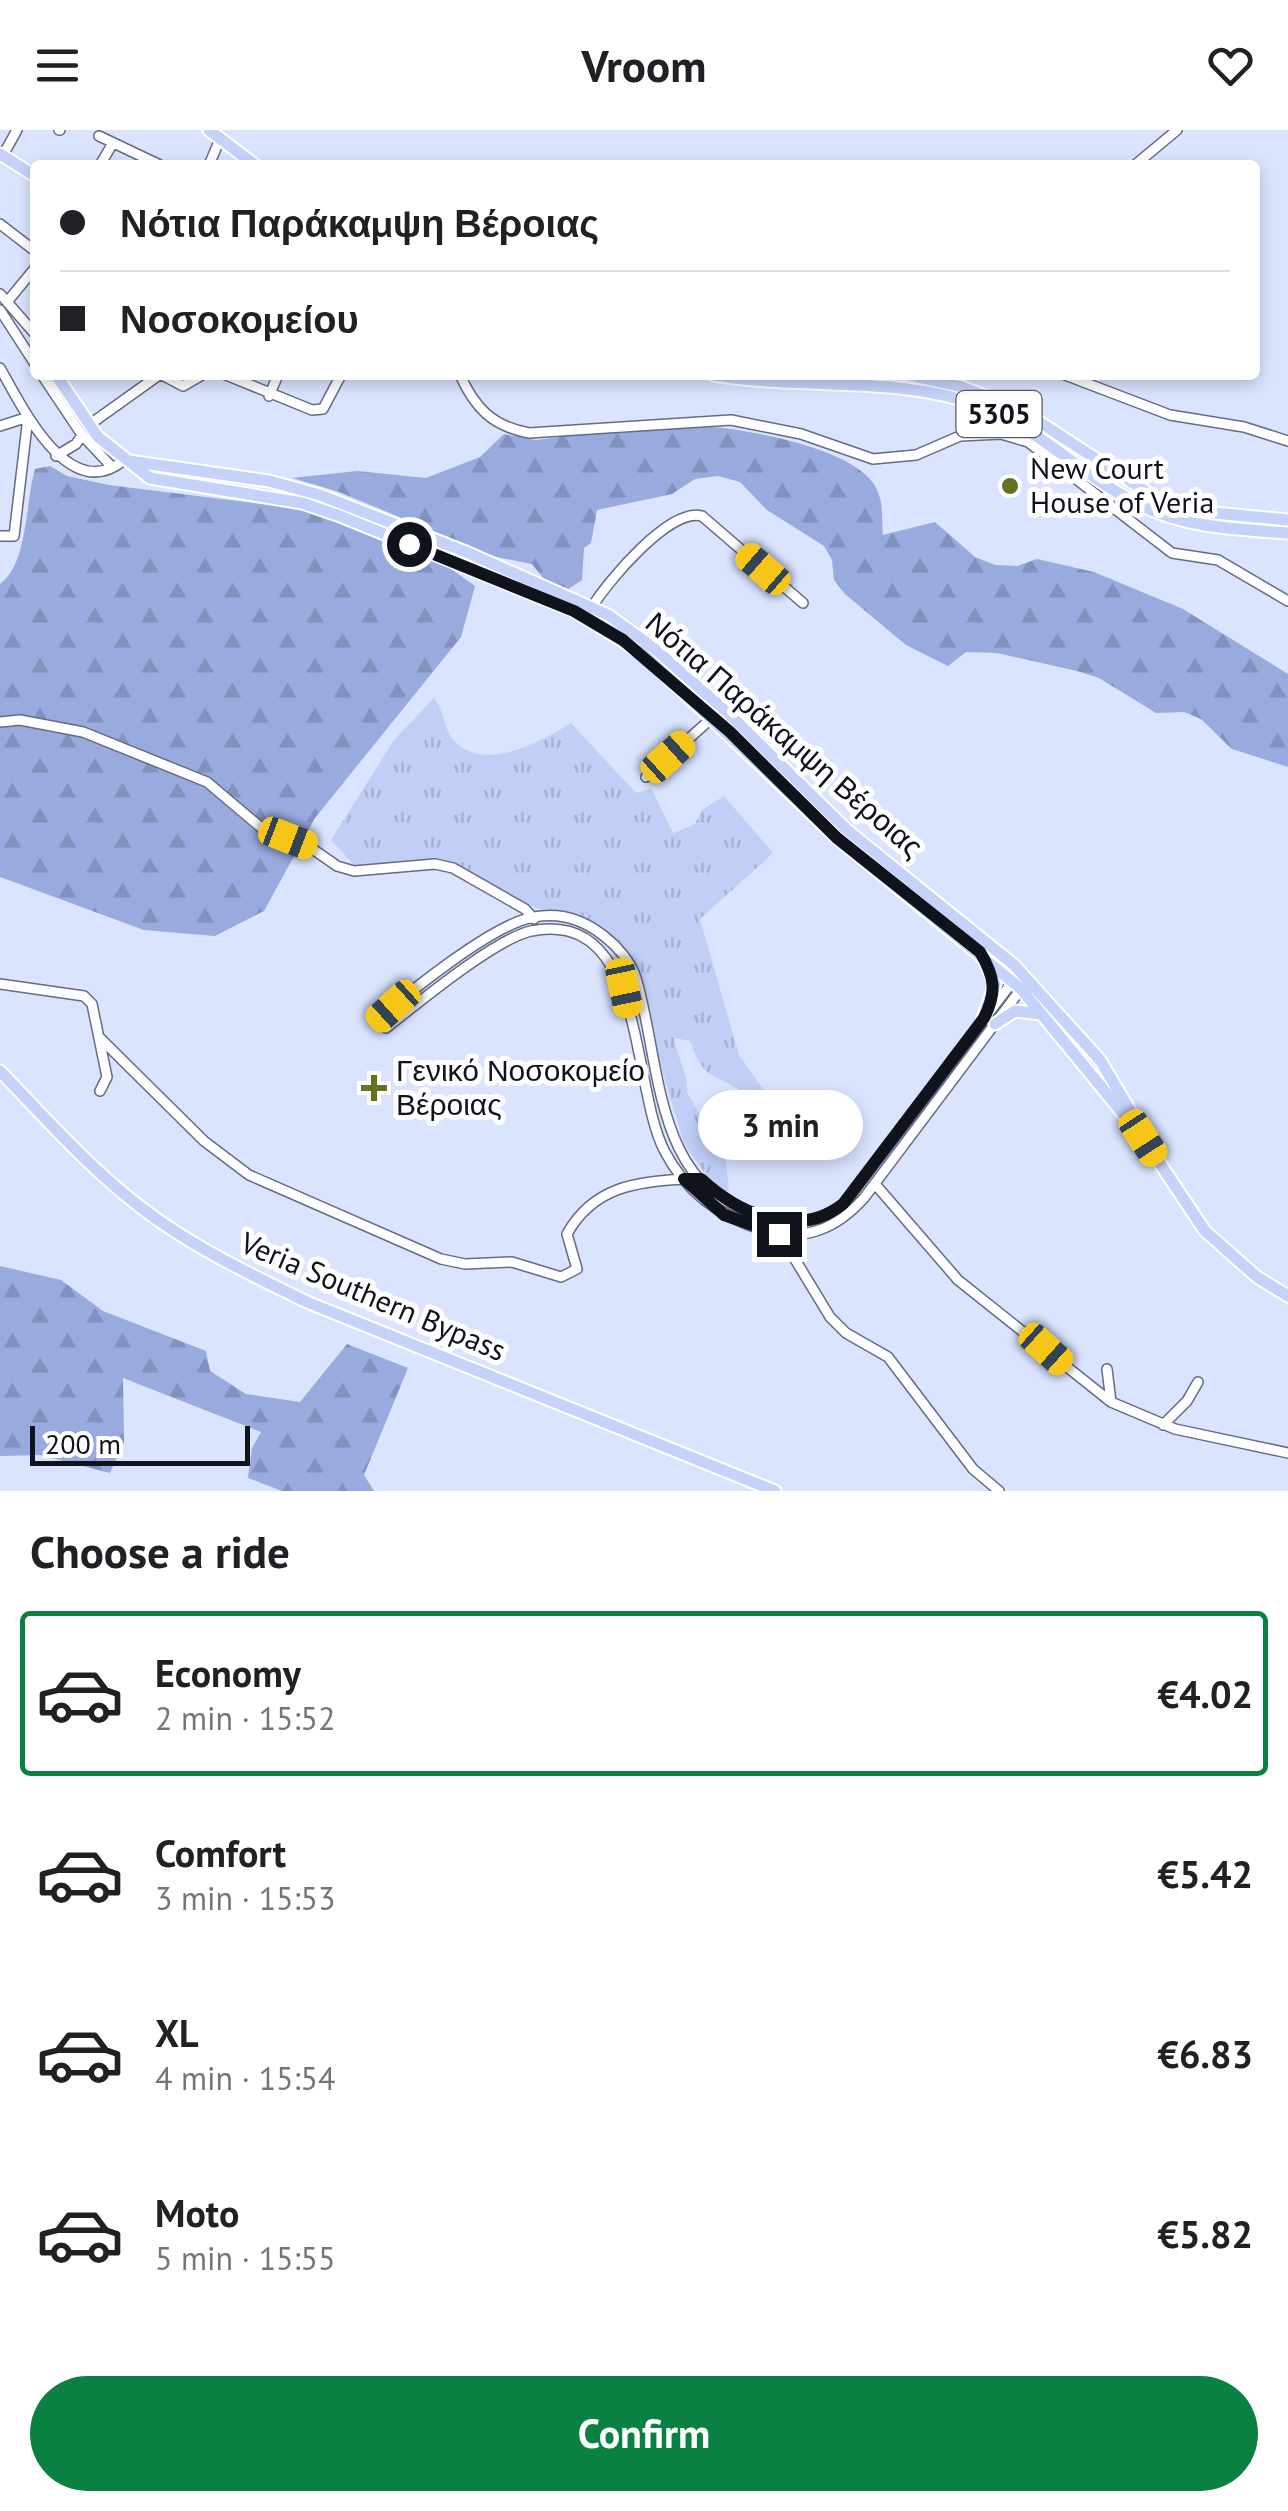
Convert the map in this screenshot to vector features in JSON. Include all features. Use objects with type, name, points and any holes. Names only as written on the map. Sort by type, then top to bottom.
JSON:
[{"type":"main road","points":[[209,130],[247,160]]},
{"type":"main road","points":[[1,155],[30,173]]},
{"type":"main road","name":"Νότια Παράκαμψη Βέροιας","points":[[59,380],[86,430],[124,460],[164,482],[302,503],[340,516],[574,611],[643,654],[713,716],[837,838],[1021,983],[1100,1060],[1143,1138],[1205,1231],[1256,1277],[1288,1296]]},
{"type":"main road","name":"5305","points":[[757,380],[884,386],[940,394],[1015,422],[1152,510],[1202,526],[1288,533]]},
{"type":"main road","name":"5305","points":[[933,380],[962,386],[1022,410],[1133,486],[1166,502],[1204,512],[1288,520]]},
{"type":"main road","name":"Νότια Παράκαμψη Βέροιας","points":[[124,460],[295,486],[356,506],[592,607],[655,648],[847,830],[989,942],[1143,1138]]},
{"type":"main road","points":[[980,952],[994,984],[989,1021],[1016,1011],[1044,1016]]},
{"type":"main road","name":"Veria Southern Bypass","points":[[0,1072],[100,1173],[155,1218],[238,1268],[307,1302],[775,1491]]},
{"type":"street","points":[[1,155],[17,130]]},
{"type":"street","points":[[1141,160],[1178,130]]},
{"type":"street","points":[[98,137],[149,160]]},
{"type":"street","points":[[210,160],[220,139]]},
{"type":"street","points":[[103,160],[113,143]]},
{"type":"street","points":[[0,224],[30,247]]},
{"type":"street","points":[[2,302],[30,273]]},
{"type":"street","points":[[2,302],[30,329]]},
{"type":"street","points":[[2,302],[30,355]]},
{"type":"street","points":[[0,368],[56,456],[98,470],[124,460]]},
{"type":"street","points":[[46,380],[112,467]]},
{"type":"street","points":[[56,456],[154,380]]},
{"type":"street","points":[[171,380],[182,386],[193,380]]},
{"type":"street","points":[[236,380],[312,410],[323,409],[338,380]]},
{"type":"street","points":[[269,396],[276,380]]},
{"type":"street","points":[[464,380],[486,416],[529,433],[731,420],[801,434],[874,460],[916,455],[971,434],[1017,438],[1172,553],[1218,560],[1288,601]]},
{"type":"street","points":[[1078,380],[1170,414],[1244,427],[1288,442]]},
{"type":"street","points":[[0,426],[28,417]]},
{"type":"street","points":[[0,536],[14,536],[28,417]]},
{"type":"street","points":[[592,607],[614,576],[671,522],[692,513],[702,516],[802,603]]},
{"type":"street","points":[[646,777],[713,716]]},
{"type":"street","points":[[0,722],[20,720],[83,732],[207,782],[264,830],[307,845],[337,866],[354,871],[435,864],[453,868],[534,916],[572,918],[586,924],[610,941],[636,978],[664,1111],[674,1139],[701,1179],[732,1205],[751,1212],[803,1222],[831,1214],[843,1204],[1021,983]]},
{"type":"street","points":[[532,931],[534,916]]},
{"type":"street","points":[[376,1021],[493,936],[534,916]]},
{"type":"street","points":[[386,1028],[505,942],[532,931],[558,931],[587,940],[601,950],[620,977],[648,1109],[665,1152],[684,1179],[724,1215],[779,1234],[820,1232],[835,1225],[875,1184],[989,1021]]},
{"type":"street","points":[[0,984],[84,996],[92,1004],[107,1077],[100,1091]]},
{"type":"street","points":[[99,1037],[204,1141],[249,1175],[441,1259],[466,1264],[512,1262],[561,1277],[577,1269],[567,1234],[593,1203],[638,1180],[701,1179]]},
{"type":"street","points":[[875,1184],[958,1280],[1111,1402],[1163,1425],[1288,1453]]},
{"type":"street","points":[[779,1234],[830,1317],[846,1334],[888,1358],[972,1469],[1000,1491]]},
{"type":"street","points":[[1107,1370],[1111,1402]]},
{"type":"street","points":[[1163,1425],[1187,1402],[1198,1382]]},
{"type":"green space","points":[[667,424],[746,431],[836,456],[873,483],[881,502],[883,535],[935,522],[975,557],[995,565],[1017,566],[1037,559],[1094,572],[1183,609],[1288,674],[1288,767],[1232,749],[1201,719],[1184,712],[1156,713],[1099,678],[997,653],[966,652],[948,666],[906,645],[845,594],[834,580],[832,560],[824,546],[767,510],[740,482],[718,476],[695,479],[672,494],[597,510],[591,543],[584,548],[582,580],[568,589],[543,578],[532,564],[496,557],[339,492],[292,478],[357,471],[426,478],[480,457],[504,434],[536,440]]},
{"type":"green space","points":[[50,466],[67,476],[109,485],[310,510],[444,564],[475,586],[461,637],[315,818],[264,911],[215,936],[144,930],[0,877],[0,584],[16,563],[21,548],[35,469]]},
{"type":"green space","points":[[434,698],[454,741],[482,754],[514,751],[571,723],[636,793],[651,788],[673,833],[695,824],[702,810],[724,796],[773,853],[700,919],[739,1055],[786,1121],[777,1129],[744,1093],[705,1070],[690,1041],[674,1038],[687,1092],[726,1162],[729,1191],[717,1190],[684,1144],[654,1043],[641,976],[615,938],[589,921],[536,908],[457,866],[429,860],[356,867],[331,840],[394,740]]},
{"type":"green space","points":[[0,1266],[61,1280],[103,1311],[206,1351],[210,1371],[246,1394],[300,1402],[347,1344],[408,1368],[364,1475],[374,1491],[282,1491],[248,1478],[252,1448],[261,1432],[123,1378],[124,1442],[110,1473],[40,1455],[0,1456]]},
{"type":"place","name":"New Court House of Veria","points":[[1010,486]]},
{"type":"place","name":"Γενικό Νοσοκομείο Βέροιας","points":[[374,1088]]},
{"type":"route","points":[[409,544],[574,611],[643,654],[730,732],[837,838],[980,952],[988,966],[994,991],[984,1018],[843,1204],[831,1214],[803,1222],[772,1218],[732,1205],[701,1179],[684,1179],[707,1204],[724,1215],[779,1234]]}]
